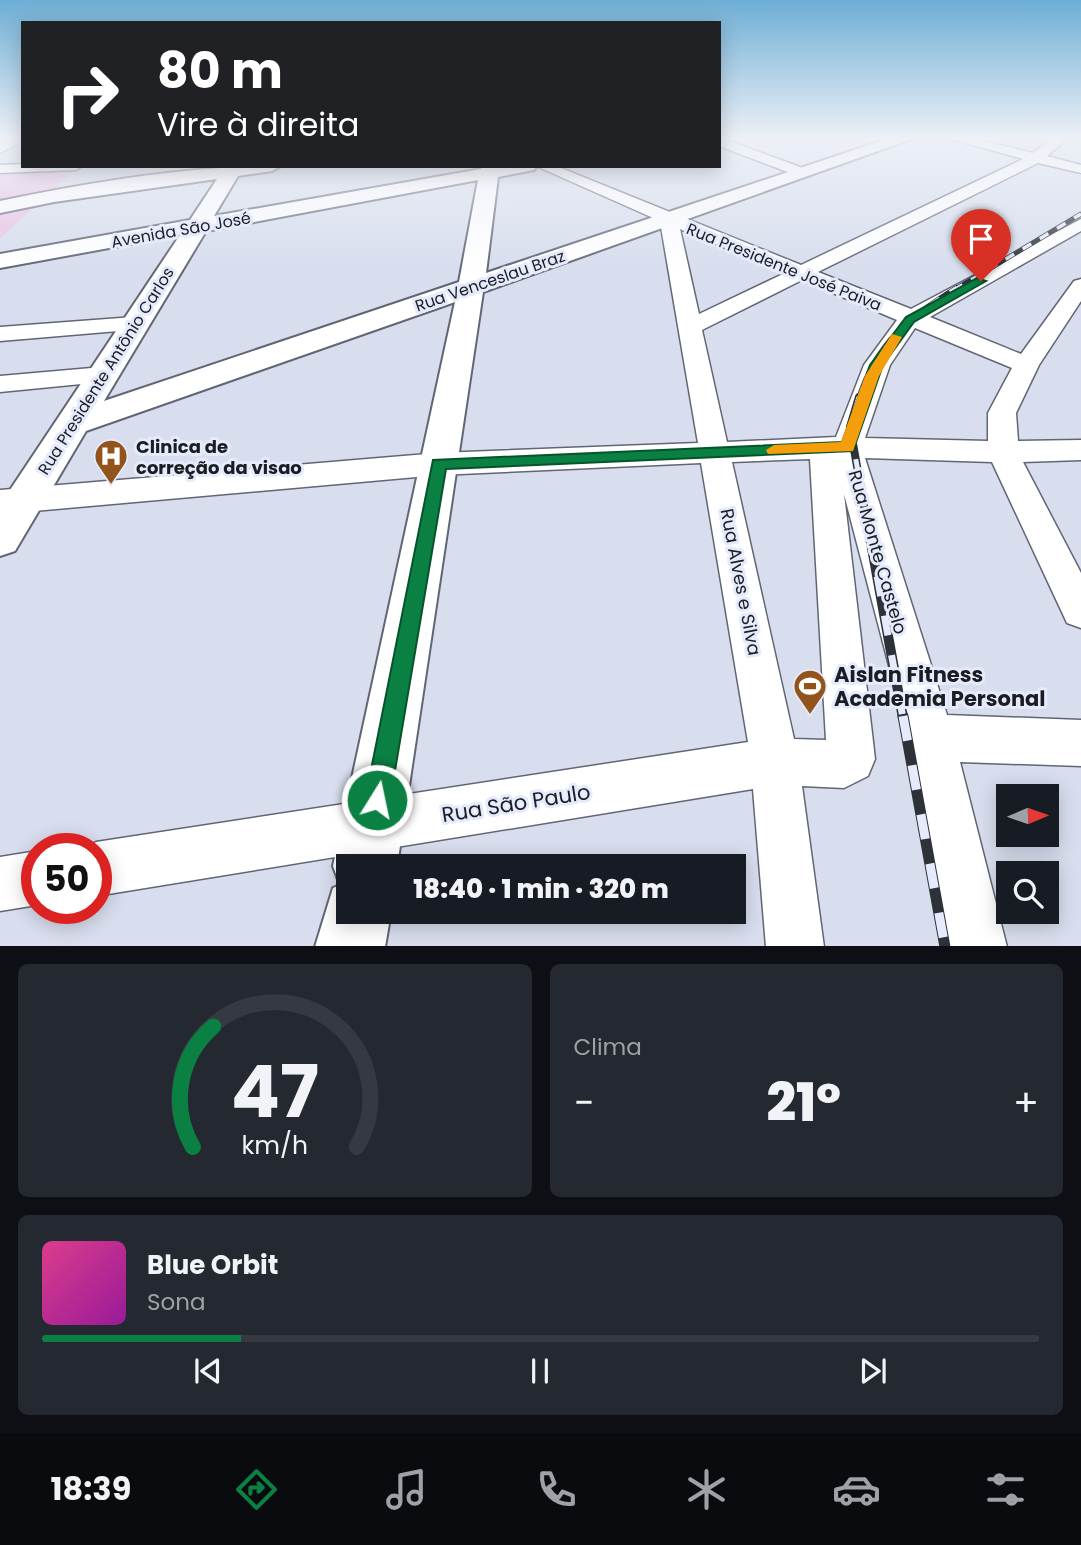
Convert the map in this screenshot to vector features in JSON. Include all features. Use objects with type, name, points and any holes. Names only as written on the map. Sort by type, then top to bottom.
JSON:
[{"type":"main road","points":[[27,220],[71,181]]},
{"type":"main road","points":[[0,207],[152,181]]},
{"type":"main road","name":"Rua Presidente Antônio Carlos","points":[[0,539],[13,500],[72,424],[226,181]]},
{"type":"main road","name":"Avenida São José","points":[[0,261],[197,228],[435,181]]},
{"type":"main road","points":[[369,846],[471,287],[499,181]]},
{"type":"main road","name":"Rua Venceslau Braz","points":[[72,424],[780,181]]},
{"type":"main road","points":[[351,946],[355,924]]},
{"type":"street","name":"Rua Presidente José Paiva","points":[[578,181],[1026,365]]},
{"type":"street","points":[[690,327],[988,181]]},
{"type":"street","name":"Rua Alves e Silva","points":[[669,220],[775,762],[795,946]]},
{"type":"street","name":"Rua Monte Castelo","points":[[978,946],[932,738],[836,448],[877,365],[910,319],[1081,224]]},
{"type":"street","points":[[1081,285],[1026,365],[1002,413],[1003,452],[1081,611]]},
{"type":"street","points":[[0,334],[135,324]]},
{"type":"street","points":[[0,384],[103,375]]},
{"type":"street","points":[[13,500],[439,464],[836,448],[1003,452],[1081,450]]},
{"type":"street","name":"Rua São Paulo","points":[[112,868],[369,846],[775,762],[844,764],[851,759],[836,448]]},
{"type":"street","points":[[932,738],[1081,743]]},
{"type":"street","points":[[0,884],[21,881]]},
{"type":"shaded area","points":[[0,181],[63,181],[0,238]]},
{"type":"railway","points":[[954,290],[1081,214]]},
{"type":"railway","points":[[859,399],[875,363],[896,334],[909,321],[954,290]]},
{"type":"railway","points":[[859,397],[850,427],[870,539]]},
{"type":"railway","points":[[870,537],[903,718]]},
{"type":"railway","points":[[903,716],[945,946]]},
{"type":"slow traffic","points":[[774,450],[847,447],[872,376],[885,350],[896,337]]},
{"type":"place","name":"Clinica de correção da visao","points":[[111,486]]},
{"type":"place","name":"Aislan Fitness Academia Personal","points":[[810,716]]},
{"type":"route","points":[[377,800],[439,464],[847,447],[856,416],[877,365],[885,350],[910,319],[981,281]]}]
